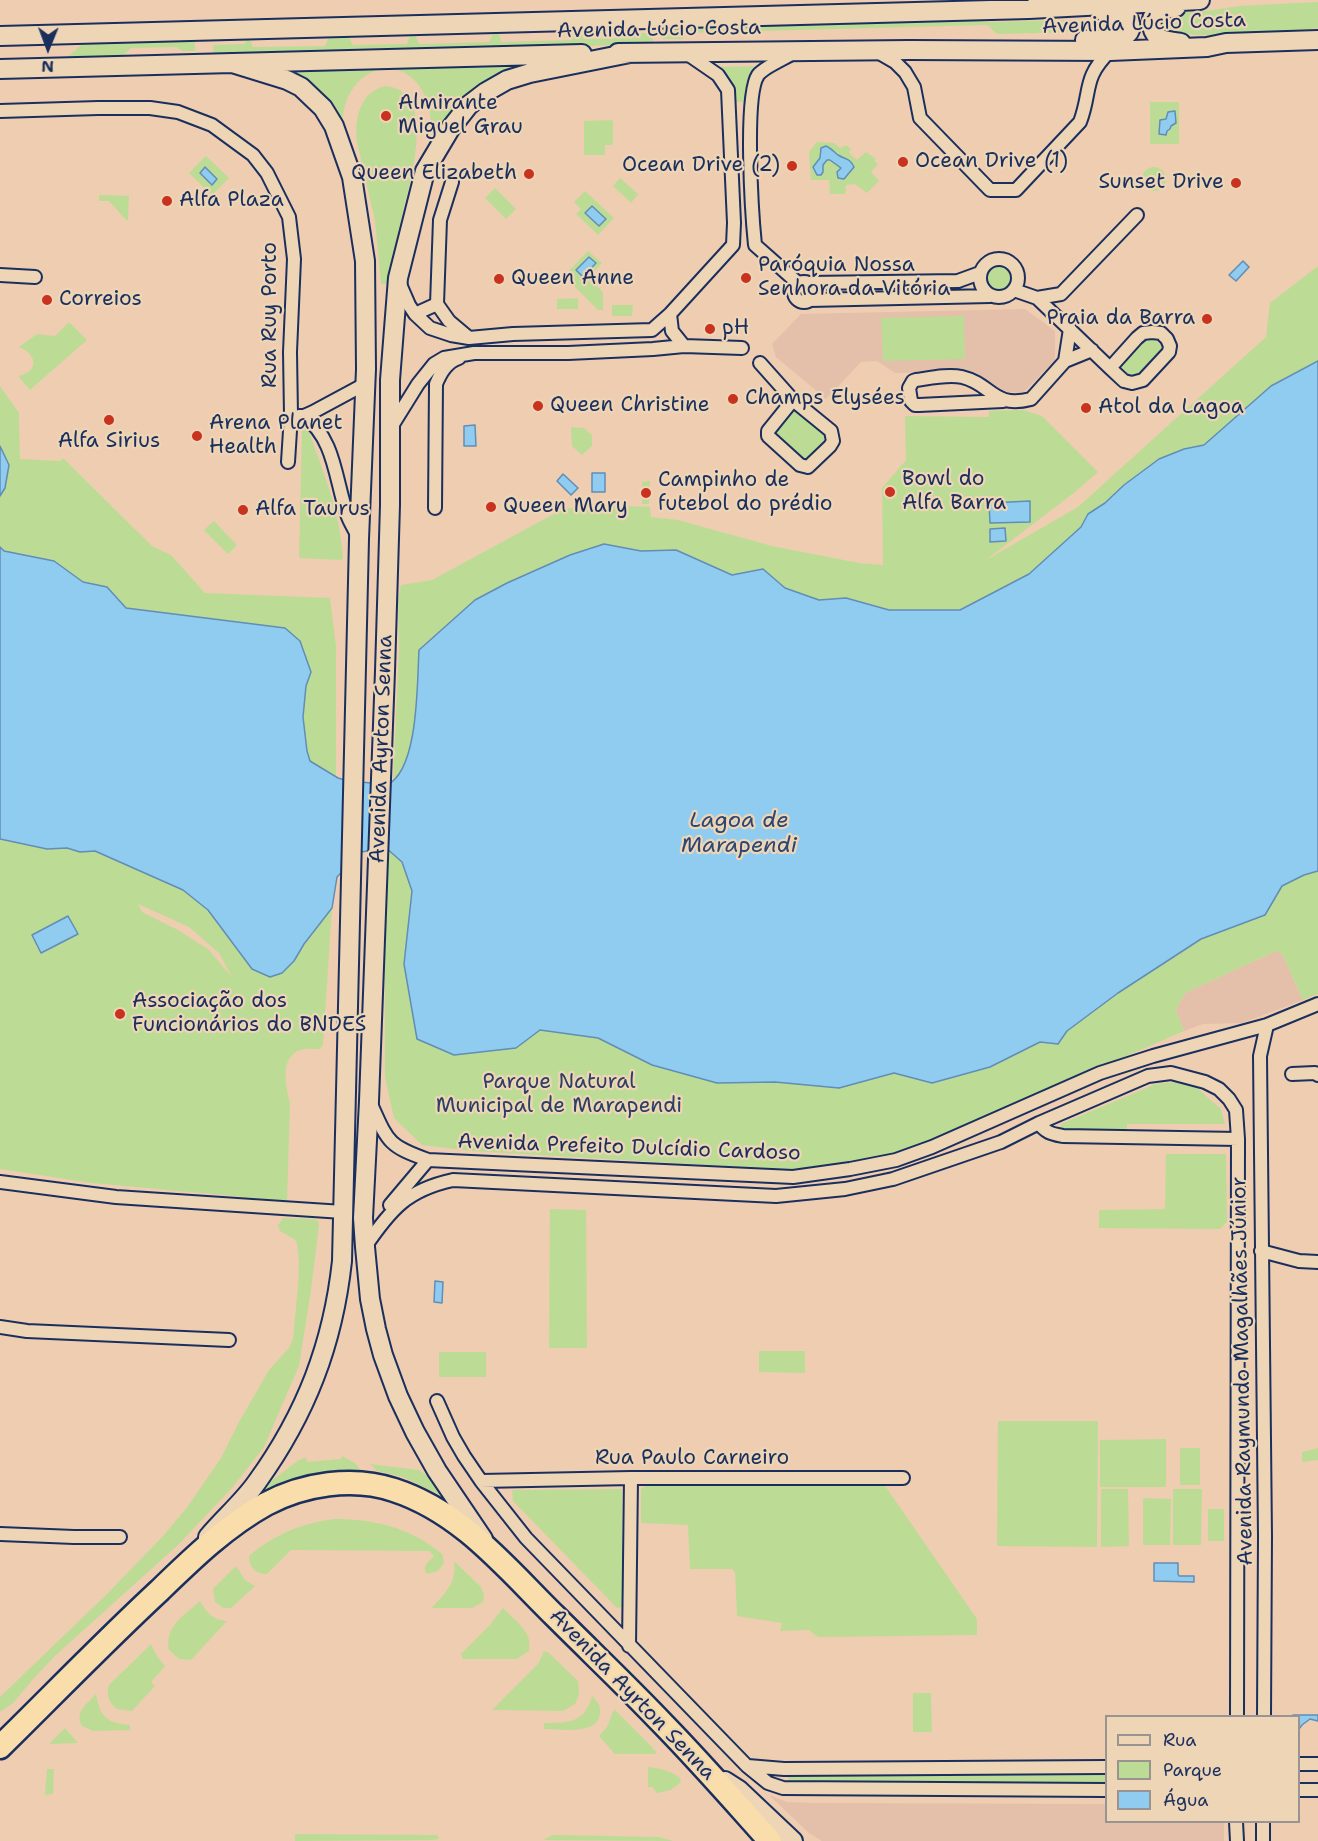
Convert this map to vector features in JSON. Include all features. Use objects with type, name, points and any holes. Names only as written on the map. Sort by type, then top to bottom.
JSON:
[{"type":"highway","name":"Avenida Ayrton Senna","points":[[0,1747],[198,1554],[239,1521],[267,1503],[296,1491],[323,1485],[379,1486],[408,1495],[448,1516],[491,1550],[663,1723],[770,1841]]},
{"type":"main road","name":"Avenida Lúcio Costa","points":[[0,36],[1029,9],[1200,0]]},
{"type":"main road","points":[[1206,0],[1157,12],[1152,18],[1151,26],[1162,39],[1207,47]]},
{"type":"main road","points":[[909,50],[1121,38],[1128,34],[1130,29],[1130,21],[1122,14],[1029,9]]},
{"type":"main road","name":"Avenida Lúcio Costa","points":[[0,69],[685,52],[1110,51],[1207,47],[1226,43],[1318,40]]},
{"type":"main road","name":"Avenida Ayrton Senna","points":[[491,1550],[437,1471],[398,1396],[376,1329],[370,1299],[365,1247],[363,1218],[385,671],[392,351],[398,278],[424,171],[450,129],[469,105],[507,80],[530,73],[630,53]]},
{"type":"main road","name":"Avenida Ayrton Senna","points":[[198,1554],[219,1523],[256,1484],[290,1431],[312,1386],[324,1354],[338,1294],[342,1261],[359,539],[365,384],[365,261],[352,177],[334,126],[323,108],[301,87],[231,63]]},
{"type":"main road","points":[[711,1775],[739,1790],[794,1841]]},
{"type":"street","points":[[875,50],[895,62],[905,72],[914,87],[920,118],[990,190],[1016,190],[1080,122],[1091,76],[1110,51]]},
{"type":"street","points":[[755,245],[752,223],[750,110],[754,84],[759,74],[797,51]]},
{"type":"street","points":[[398,278],[415,314],[430,328],[451,335],[469,338],[513,334],[652,330],[670,315],[733,245],[728,90],[718,75],[685,52]]},
{"type":"street","name":"Rua Ruy Porto","points":[[0,111],[150,108],[178,112],[212,124],[253,155],[267,173],[289,217],[294,259],[290,352],[297,415],[288,462]]},
{"type":"street","points":[[452,182],[440,220],[437,304],[449,321],[469,338]]},
{"type":"street","points":[[1037,298],[1061,294],[1137,215]]},
{"type":"street","points":[[734,223],[752,223]]},
{"type":"street","points":[[733,245],[755,245],[803,284],[813,287],[814,292],[809,300],[1003,297],[1014,290],[1018,277],[1017,271],[1008,261],[994,259],[983,267],[980,273],[981,286],[990,296]]},
{"type":"street","points":[[803,284],[958,281],[980,273]]},
{"type":"street","points":[[0,275],[35,278]]},
{"type":"street","points":[[1014,290],[1037,298],[1070,329],[1110,368],[1124,381],[1138,383],[1143,380],[1169,352],[1170,345],[1161,333],[1143,333],[1110,368]]},
{"type":"street","points":[[1059,319],[1061,294]]},
{"type":"street","points":[[415,314],[437,304]]},
{"type":"street","points":[[670,315],[672,331],[684,346]]},
{"type":"street","points":[[1065,361],[1070,329]]},
{"type":"street","points":[[652,330],[653,349]]},
{"type":"street","points":[[568,332],[568,353]]},
{"type":"street","points":[[390,429],[418,384],[434,364],[444,358],[474,353],[568,353],[684,346],[742,348]]},
{"type":"street","points":[[1004,401],[971,380],[962,377],[916,380],[909,388],[910,401],[915,405],[1023,401],[1031,399],[1065,361],[1092,350]]},
{"type":"street","points":[[435,508],[436,384],[445,368],[454,360],[474,353]]},
{"type":"street","points":[[760,363],[793,400],[831,431],[833,441],[830,446],[808,466],[800,465],[768,436],[768,431],[793,400]]},
{"type":"street","points":[[297,415],[333,402],[365,384]]},
{"type":"street","points":[[418,384],[425,384],[435,392]]},
{"type":"street","points":[[297,415],[314,424],[322,434],[334,462],[347,516],[359,539]]},
{"type":"street","name":"Avenida Prefeito Dulcídio Cardoso","points":[[369,1101],[384,1133],[392,1143],[402,1150],[428,1160],[793,1177],[896,1160],[932,1147],[1100,1073],[1267,1025],[1318,1004]]},
{"type":"street","name":"Avenida Raymundo Magalhães Júnior","points":[[1264,1715],[1270,1536],[1261,1251],[1260,1056],[1267,1025]]},
{"type":"street","name":"Avenida Prefeito Dulcídio Cardoso","points":[[365,1247],[383,1220],[400,1204],[421,1189],[453,1180],[776,1196],[845,1189],[892,1179],[1001,1142],[1148,1076],[1171,1073],[1191,1077]]},
{"type":"street","points":[[1292,1074],[1315,1073],[1318,1075]]},
{"type":"street","name":"Avenida Raymundo Magalhães Júnior","points":[[1191,1077],[1212,1085],[1229,1099],[1236,1110],[1238,1139],[1237,1715]]},
{"type":"street","points":[[1039,1123],[1042,1129],[1049,1133],[1064,1136],[1238,1139]]},
{"type":"street","points":[[383,1220],[391,1204],[428,1160]]},
{"type":"street","points":[[0,1182],[116,1197],[343,1212]]},
{"type":"street","points":[[1261,1251],[1299,1261],[1318,1262]]},
{"type":"street","points":[[0,1327],[27,1331],[229,1340]]},
{"type":"street","points":[[437,1401],[453,1437],[481,1481],[526,1538],[747,1766],[768,1783],[783,1788],[1105,1790]]},
{"type":"street","points":[[629,1646],[631,1478]]},
{"type":"street","name":"Rua Paulo Carneiro","points":[[481,1481],[631,1478],[903,1478]]},
{"type":"street","points":[[0,1533],[120,1537]]},
{"type":"street","points":[[1300,1764],[1318,1764]]},
{"type":"street","points":[[747,1766],[784,1769],[1105,1767]]},
{"type":"street","points":[[783,1788],[784,1769]]},
{"type":"street","points":[[1300,1790],[1318,1790]]},
{"type":"street","points":[[1236,1823],[1236,1841]]},
{"type":"street","points":[[1263,1823],[1263,1841]]},
{"type":"shaded area","points":[[1025,309],[1055,331],[1055,360],[1023,393],[1006,392],[971,371],[895,373],[877,361],[861,362],[826,399],[776,357],[772,344],[801,314]]},
{"type":"shaded area","points":[[1276,951],[1282,954],[1303,1000],[1242,1023],[1203,1024],[1184,1031],[1176,1010],[1185,993]]},
{"type":"shaded area","points":[[769,1795],[787,1802],[813,1803],[1105,1804],[1105,1823],[1224,1823],[1224,1841],[822,1841],[809,1833]]},
{"type":"green space","points":[[1318,2],[1318,28],[1299,31],[1242,35],[1166,34],[1159,20],[1168,14],[1239,6]]},
{"type":"green space","points":[[951,17],[988,22],[1069,20],[1111,22],[1116,26],[1114,31],[997,34],[987,25],[687,33],[683,39],[663,39],[660,36],[660,26]]},
{"type":"green space","points":[[576,30],[580,30],[584,39],[625,38],[633,30],[637,33],[650,33],[653,35],[653,44],[214,57],[213,45],[245,44],[246,40],[250,40],[253,47],[325,46],[330,35],[348,35],[353,45],[407,44],[410,35],[415,35],[419,44],[489,42],[494,32],[499,33],[501,42],[572,40]]},
{"type":"green space","points":[[195,38],[195,51],[182,51],[177,47],[131,48],[119,59],[63,61],[81,45],[126,40]]},
{"type":"green space","points":[[535,63],[432,143],[426,99],[416,82],[402,72],[386,69],[370,73],[356,84],[346,102],[342,126],[303,79],[292,72],[326,69]]},
{"type":"green space","points":[[761,66],[749,82],[745,102],[736,102],[729,78],[719,67]]},
{"type":"green space","points":[[386,86],[402,92],[412,103],[417,139],[411,180],[388,284],[381,284],[375,221],[356,133],[358,115],[365,100],[377,89]]},
{"type":"green space","points":[[1150,102],[1179,102],[1179,144],[1150,144]]},
{"type":"green space","points":[[584,121],[613,121],[613,143],[605,145],[605,155],[584,155]]},
{"type":"green space","points":[[817,142],[834,143],[840,148],[846,145],[851,149],[849,153],[857,160],[866,152],[876,159],[874,161],[878,164],[871,172],[879,181],[867,193],[855,184],[846,185],[845,194],[830,194],[829,180],[811,180],[809,152]]},
{"type":"green space","points":[[206,156],[229,178],[212,195],[189,173]]},
{"type":"green space","points":[[1154,167],[1163,170],[1166,179],[1163,188],[1154,191],[1145,188],[1142,179],[1145,170]]},
{"type":"green space","points":[[620,178],[638,194],[631,203],[613,186]]},
{"type":"green space","points":[[495,188],[516,209],[506,219],[485,198]]},
{"type":"green space","points":[[585,191],[614,218],[598,235],[576,214],[581,209],[574,202]]},
{"type":"green space","points":[[99,195],[129,196],[128,220],[109,201],[99,201]]},
{"type":"green space","points":[[588,251],[602,263],[588,278],[603,292],[603,310],[598,310],[564,276]]},
{"type":"green space","points":[[998,266],[1007,269],[1010,278],[1007,287],[998,290],[989,287],[986,278],[989,269]]},
{"type":"green space","points":[[1318,266],[1318,361],[1271,386],[1204,445],[1184,449],[1124,485],[1105,503],[1088,514],[1081,527],[1029,574],[960,610],[889,610],[846,598],[819,600],[785,588],[763,569],[732,575],[676,550],[641,551],[604,544],[570,555],[475,600],[419,650],[417,701],[412,737],[402,769],[393,782],[399,650],[398,601],[401,585],[432,580],[563,509],[606,505],[650,507],[651,517],[678,520],[772,546],[859,563],[883,565],[882,488],[906,460],[905,416],[989,417],[989,411],[1023,410],[1042,416],[1098,472],[986,560],[1078,507],[1266,337],[1270,303]]},
{"type":"green space","points":[[578,298],[578,309],[557,309],[557,299]]},
{"type":"green space","points":[[612,305],[633,305],[632,316],[612,316]]},
{"type":"green space","points":[[964,316],[965,359],[883,361],[881,318]]},
{"type":"green space","points":[[69,322],[87,340],[30,390],[18,376],[31,369],[33,360],[19,347],[37,334],[55,336]]},
{"type":"green space","points":[[1149,335],[1164,348],[1134,381],[1119,367]]},
{"type":"green space","points":[[0,386],[19,413],[20,459],[60,461],[63,458],[152,546],[171,555],[205,593],[330,598],[336,646],[336,777],[310,761],[303,717],[306,686],[311,672],[285,628],[126,608],[107,587],[83,582],[54,561],[4,551],[0,547],[0,496],[5,488],[9,465],[0,446]]},
{"type":"green space","points":[[793,408],[828,438],[805,465],[770,435]]},
{"type":"green space","points":[[571,427],[584,428],[592,435],[592,446],[582,455],[572,446]]},
{"type":"green space","points":[[302,428],[309,431],[335,509],[343,558],[341,560],[299,558]]},
{"type":"green space","name":"Campinho de futebol do prédio","points":[[650,481],[649,504],[642,504],[642,482]]},
{"type":"green space","points":[[214,521],[237,545],[228,554],[204,530]]},
{"type":"green space","name":"Associação dos Funcionários do BNDES","points":[[0,839],[47,849],[67,848],[80,852],[95,851],[183,890],[208,910],[252,969],[270,977],[282,973],[294,961],[332,908],[323,1045],[320,1049],[302,1049],[293,1054],[287,1066],[286,1081],[290,1103],[287,1201],[92,1183],[0,1169]],"holes":[[[138,904],[189,927],[219,953],[232,977],[208,949],[178,930],[142,912]]]},
{"type":"green space","name":"Parque Natural Municipal de Marapendi","points":[[385,847],[402,862],[412,891],[404,964],[516,1048],[540,1030],[598,1038],[652,1065],[717,1083],[775,1082],[839,1088],[894,1073],[932,1083],[990,1067],[1040,1042],[1058,1044],[1067,1031],[1118,993],[1201,939],[1265,915],[1282,886],[1318,871],[1318,994],[1303,1000],[1282,954],[1276,951],[1185,993],[1176,1010],[1184,1031],[903,1153],[793,1170],[472,1151],[422,1145],[394,1118],[385,1077]]},
{"type":"green space","points":[[1176,1082],[1197,1088],[1221,1109],[1225,1124],[1127,1124],[1127,1133],[1061,1132],[1061,1124],[1156,1084]]},
{"type":"green space","points":[[1166,1154],[1226,1154],[1227,1222],[1220,1229],[1099,1228],[1099,1210],[1165,1209]]},
{"type":"green space","points":[[550,1209],[586,1210],[587,1348],[549,1348]]},
{"type":"green space","points":[[283,1218],[314,1219],[319,1225],[299,1366],[264,1447],[232,1488],[179,1544],[56,1655],[13,1703],[0,1712],[0,1697],[108,1593],[164,1535],[188,1506],[221,1458],[269,1370],[289,1348],[293,1339],[299,1263],[297,1243],[280,1231],[278,1225]]},
{"type":"green space","points":[[759,1351],[805,1351],[805,1373],[759,1372]]},
{"type":"green space","points":[[439,1352],[486,1352],[486,1377],[439,1377]]},
{"type":"green space","points":[[998,1421],[1098,1421],[1097,1547],[997,1546]]},
{"type":"green space","points":[[1166,1439],[1166,1487],[1100,1487],[1100,1440]]},
{"type":"green space","points":[[1180,1448],[1200,1448],[1200,1485],[1180,1485]]},
{"type":"green space","points":[[1318,1448],[1318,1460],[1302,1462],[1302,1452]]},
{"type":"green space","points":[[342,1456],[355,1463],[363,1473],[283,1485],[255,1496],[259,1490],[299,1460],[306,1457],[307,1462],[341,1459]]},
{"type":"green space","points":[[370,1464],[419,1470],[428,1476],[444,1497],[403,1477],[377,1471]]},
{"type":"green space","points":[[647,1485],[879,1485],[886,1487],[977,1619],[977,1635],[818,1637],[809,1630],[780,1631],[782,1623],[737,1616],[735,1572],[732,1569],[690,1569],[688,1525],[641,1523],[641,1489]]},
{"type":"green space","points":[[622,1489],[622,1607],[617,1608],[513,1501],[512,1490]]},
{"type":"green space","points":[[1101,1489],[1128,1489],[1129,1546],[1101,1547]]},
{"type":"green space","points":[[1173,1489],[1202,1489],[1201,1545],[1173,1545]]},
{"type":"green space","points":[[1143,1498],[1171,1499],[1170,1545],[1143,1545]]},
{"type":"green space","points":[[1208,1509],[1224,1509],[1224,1541],[1208,1541]]},
{"type":"green space","points":[[335,1519],[378,1523],[405,1532],[442,1554],[444,1563],[438,1571],[427,1574],[425,1566],[434,1556],[429,1551],[291,1550],[267,1574],[259,1573],[252,1567],[249,1556],[279,1536],[311,1523]]},
{"type":"green space","points":[[454,1561],[481,1587],[484,1595],[483,1602],[472,1608],[432,1608],[452,1582]]},
{"type":"green space","points":[[236,1566],[245,1580],[255,1586],[231,1608],[223,1608],[215,1602],[213,1589]]},
{"type":"green space","points":[[200,1601],[211,1615],[227,1621],[191,1660],[179,1659],[169,1650],[170,1634],[182,1616]]},
{"type":"green space","points":[[503,1608],[526,1632],[530,1644],[529,1651],[517,1659],[463,1659],[461,1654]]},
{"type":"green space","points":[[151,1644],[165,1666],[151,1682],[155,1686],[132,1711],[117,1709],[109,1698],[109,1685]]},
{"type":"green space","points":[[544,1651],[548,1652],[578,1681],[579,1695],[575,1704],[563,1711],[492,1710],[538,1664]]},
{"type":"green space","points":[[913,1693],[931,1693],[932,1732],[913,1732]]},
{"type":"green space","points":[[96,1694],[102,1713],[116,1723],[130,1725],[130,1730],[93,1731],[82,1726],[81,1712]]},
{"type":"green space","points":[[592,1696],[600,1709],[598,1720],[593,1725],[578,1730],[544,1729],[544,1723],[568,1722],[580,1716],[585,1712]]},
{"type":"green space","points":[[614,1709],[651,1746],[655,1754],[615,1754],[599,1736],[607,1727]]},
{"type":"green space","points":[[65,1728],[78,1743],[50,1744],[50,1743]]},
{"type":"green space","points":[[648,1767],[669,1772],[680,1778],[681,1782],[671,1790],[657,1793],[652,1787],[648,1787]]},
{"type":"green space","points":[[47,1769],[54,1769],[53,1794],[45,1795]]},
{"type":"green space","points":[[792,1774],[1105,1774],[1105,1783],[791,1784],[788,1778]]},
{"type":"green space","points":[[295,1834],[437,1835],[439,1837],[432,1840],[295,1841]]},
{"type":"green space","points":[[553,1835],[659,1837],[673,1841],[543,1840]]},
{"type":"water","points":[[1175,111],[1176,123],[1171,126],[1166,135],[1159,134],[1160,120],[1166,119],[1168,112]]},
{"type":"water","points":[[826,146],[849,161],[854,167],[844,179],[838,178],[837,172],[841,168],[830,160],[823,165],[821,175],[817,175],[813,167],[820,158],[821,148]]},
{"type":"water","points":[[205,167],[217,179],[212,185],[200,173]]},
{"type":"water","points":[[592,206],[606,219],[599,226],[585,213]]},
{"type":"water","points":[[589,257],[596,263],[583,277],[576,270]]},
{"type":"water","points":[[1243,261],[1249,267],[1236,281],[1229,275]]},
{"type":"water","name":"Lagoa de Marapendi","points":[[1318,361],[1318,871],[1282,886],[1265,915],[1201,939],[1118,993],[1067,1031],[1058,1044],[1040,1042],[990,1067],[932,1083],[894,1073],[839,1088],[775,1082],[717,1083],[652,1065],[598,1038],[540,1030],[516,1048],[454,1055],[417,1039],[404,964],[412,891],[402,862],[385,847],[362,852],[337,877],[332,908],[294,961],[282,973],[270,977],[252,969],[208,910],[183,890],[95,851],[80,852],[67,848],[47,849],[0,839],[0,547],[4,551],[54,561],[83,582],[107,587],[126,608],[285,628],[300,641],[311,672],[306,686],[303,717],[310,761],[338,778],[387,785],[397,776],[411,744],[419,650],[475,600],[507,583],[570,555],[604,544],[641,551],[676,550],[732,575],[763,569],[785,588],[819,600],[846,598],[889,610],[960,610],[1029,574],[1081,527],[1088,514],[1159,459],[1184,449],[1204,445],[1271,386]]},
{"type":"water","points":[[475,425],[476,446],[464,446],[464,426]]},
{"type":"water","points":[[0,446],[9,465],[5,488],[0,496]]},
{"type":"water","points":[[592,473],[605,473],[605,492],[592,492]]},
{"type":"water","points":[[563,474],[578,488],[571,495],[557,481]]},
{"type":"water","points":[[1030,501],[1030,522],[990,523],[989,503]]},
{"type":"water","points":[[1005,528],[1006,541],[990,542],[990,529]]},
{"type":"water","points":[[68,916],[78,934],[41,953],[32,935]]},
{"type":"water","points":[[435,1281],[443,1282],[442,1303],[434,1302]]},
{"type":"water","points":[[1154,1563],[1178,1563],[1179,1576],[1194,1576],[1194,1582],[1154,1581]]},
{"type":"water","points":[[1300,1715],[1318,1715],[1318,1721],[1310,1719],[1300,1728]]},
{"type":"place","name":"Almirante Miguel Grau","points":[[386,116]]},
{"type":"place","name":"Ocean Drive (1)","points":[[903,162]]},
{"type":"place","name":"Ocean Drive (2)","points":[[792,166]]},
{"type":"place","name":"Queen Elizabeth","points":[[529,174]]},
{"type":"place","name":"Sunset Drive","points":[[1236,183]]},
{"type":"place","name":"Alfa Plaza","points":[[167,201]]},
{"type":"place","name":"Paróquia Nossa Senhora da Vitória","points":[[746,278]]},
{"type":"place","name":"Queen Anne","points":[[499,279]]},
{"type":"place","name":"Correios","points":[[47,300]]},
{"type":"place","name":"Praia da Barra","points":[[1207,319]]},
{"type":"place","name":"pH","points":[[710,329]]},
{"type":"place","name":"Champs Elysées","points":[[733,399]]},
{"type":"place","name":"Queen Christine","points":[[538,406]]},
{"type":"place","name":"Atol da Lagoa","points":[[1086,408]]},
{"type":"place","name":"Alfa Sirius","points":[[109,420]]},
{"type":"place","name":"Arena Planet Health","points":[[197,436]]},
{"type":"place","name":"Bowl do Alfa Barra","points":[[890,492]]},
{"type":"place","name":"Campinho de futebol do prédio","points":[[646,493]]},
{"type":"place","name":"Queen Mary","points":[[491,507]]},
{"type":"place","name":"Alfa Taurus","points":[[243,510]]},
{"type":"place","name":"Associação dos Funcionários do BNDES","points":[[120,1014]]}]
